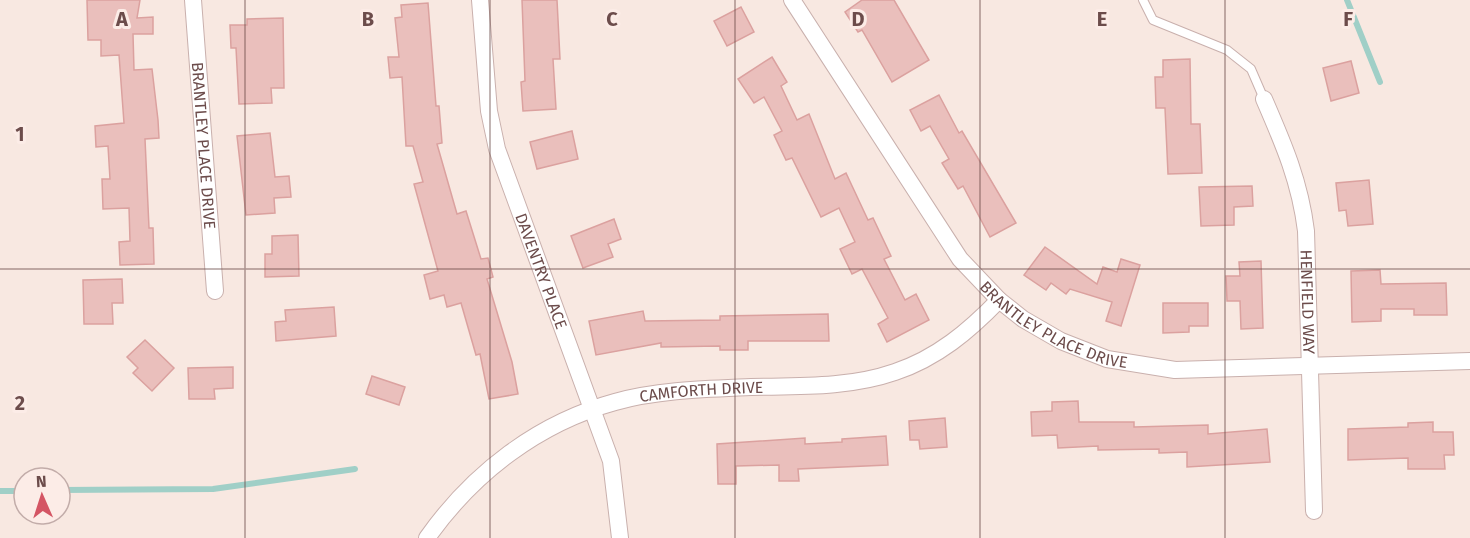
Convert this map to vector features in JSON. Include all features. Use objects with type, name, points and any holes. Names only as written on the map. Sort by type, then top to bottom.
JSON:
[{"type":"street","name":"BRANTLEY PLACE DRIVE","points":[[193,0],[215,291]]},
{"type":"street","name":"DAVENTRY PLACE","points":[[480,0],[489,111],[497,149],[611,460],[620,538]]},
{"type":"street","name":"BRANTLEY PLACE DRIVE","points":[[792,0],[960,259],[999,300],[1023,319],[1060,341],[1107,358],[1175,370],[1470,361]]},
{"type":"street","name":"HENFIELD WAY","points":[[1264,99],[1293,167],[1302,195],[1306,231],[1314,512]]},
{"type":"street","name":"CAMFORTH DRIVE","points":[[427,538],[458,498],[499,460],[546,430],[591,409],[618,401],[694,389],[838,384],[867,380],[895,372],[942,350],[973,327],[999,300]]},
{"type":"lane","points":[[1143,0],[1153,20],[1227,50],[1251,69],[1264,99]]},
{"type":"building","points":[[87,0],[140,0],[137,18],[153,17],[153,34],[133,34],[134,70],[152,69],[158,120],[159,138],[145,139],[149,228],[153,228],[154,264],[120,265],[119,242],[130,241],[129,208],[103,209],[102,179],[110,179],[108,146],[96,147],[95,126],[124,123],[119,55],[101,56],[101,40],[88,40]]},
{"type":"building","points":[[522,0],[557,0],[560,59],[553,59],[556,109],[523,111],[521,82],[525,81]]},
{"type":"building","points":[[862,0],[894,0],[929,60],[892,82],[862,30],[858,32],[845,12]]},
{"type":"building","points":[[428,3],[436,106],[439,106],[442,143],[437,144],[457,214],[466,211],[481,259],[488,258],[493,277],[487,279],[512,362],[518,394],[489,399],[480,354],[476,355],[461,303],[447,307],[444,295],[430,299],[424,275],[438,271],[414,184],[423,182],[413,146],[406,146],[402,77],[390,78],[388,57],[399,57],[395,18],[402,17],[401,5]]},
{"type":"building","points":[[741,7],[754,32],[727,46],[714,21]]},
{"type":"building","points":[[283,18],[284,88],[271,88],[272,103],[239,104],[236,48],[231,48],[230,25],[247,25],[247,19]]},
{"type":"building","points":[[772,57],[787,82],[781,86],[797,120],[809,114],[835,179],[846,173],[868,220],[873,218],[891,256],[884,259],[905,300],[916,294],[929,320],[887,342],[878,324],[888,318],[862,269],[852,274],[840,249],[855,242],[839,208],[821,217],[792,158],[786,160],[774,135],[782,131],[764,97],[754,103],[738,79]]},
{"type":"building","points":[[1190,59],[1191,124],[1200,124],[1202,173],[1168,174],[1165,108],[1156,108],[1155,77],[1163,77],[1163,60]]},
{"type":"building","points":[[1351,61],[1359,93],[1331,101],[1323,68]]},
{"type":"building","points":[[939,95],[959,133],[962,131],[1016,223],[990,237],[963,186],[958,189],[942,163],[949,159],[930,126],[921,131],[910,110]]},
{"type":"building","points":[[572,131],[578,159],[537,169],[530,142]]},
{"type":"building","points":[[270,133],[275,177],[289,176],[291,197],[274,198],[275,213],[246,215],[237,136]]},
{"type":"building","points":[[1369,180],[1373,224],[1348,226],[1346,210],[1339,211],[1336,183]]},
{"type":"building","points":[[1252,186],[1253,206],[1234,207],[1234,225],[1201,226],[1199,187]]},
{"type":"building","points":[[614,219],[621,239],[608,244],[613,257],[583,268],[571,236]]},
{"type":"building","points":[[298,235],[299,276],[265,277],[265,254],[272,254],[272,236]]},
{"type":"building","points":[[1045,247],[1097,284],[1103,267],[1117,272],[1121,259],[1140,265],[1121,326],[1106,321],[1112,302],[1070,289],[1066,294],[1051,283],[1046,290],[1024,275]]},
{"type":"building","points":[[1261,261],[1263,328],[1241,329],[1240,301],[1227,301],[1226,276],[1240,276],[1239,262]]},
{"type":"building","points":[[1380,270],[1381,284],[1446,283],[1447,315],[1414,315],[1414,309],[1381,309],[1381,321],[1352,322],[1351,271]]},
{"type":"building","points":[[122,279],[123,303],[112,303],[113,324],[84,324],[83,280]]},
{"type":"building","points":[[1163,303],[1208,303],[1208,326],[1189,326],[1189,332],[1163,333]]},
{"type":"building","points":[[334,307],[336,336],[276,341],[275,322],[286,321],[285,310]]},
{"type":"building","points":[[643,311],[645,321],[720,320],[720,316],[828,314],[829,341],[748,341],[748,350],[720,350],[720,346],[661,347],[661,343],[596,355],[589,321]]},
{"type":"building","points":[[145,340],[174,368],[152,391],[133,373],[138,368],[127,357]]},
{"type":"building","points":[[233,367],[233,388],[214,389],[215,399],[189,399],[188,368]]},
{"type":"building","points":[[372,376],[405,387],[399,405],[366,394]]},
{"type":"building","points":[[1078,401],[1079,422],[1134,422],[1134,427],[1208,425],[1208,434],[1267,429],[1270,462],[1187,467],[1187,452],[1159,453],[1159,449],[1098,450],[1098,446],[1058,448],[1057,435],[1032,436],[1031,412],[1052,411],[1052,402]]},
{"type":"building","points":[[945,418],[947,447],[920,449],[919,440],[910,440],[909,421]]},
{"type":"building","points":[[1433,422],[1433,432],[1453,432],[1454,455],[1444,455],[1445,469],[1408,469],[1408,458],[1348,460],[1348,429],[1408,427],[1408,423]]},
{"type":"building","points":[[886,436],[888,465],[798,469],[799,481],[779,481],[779,465],[736,466],[736,484],[718,484],[717,444],[805,438],[805,444]]},
{"type":"waterway","points":[[1347,0],[1380,82]]},
{"type":"waterway","points":[[72,490],[213,489],[355,469]]},
{"type":"waterway","points":[[0,491],[12,491]]}]
